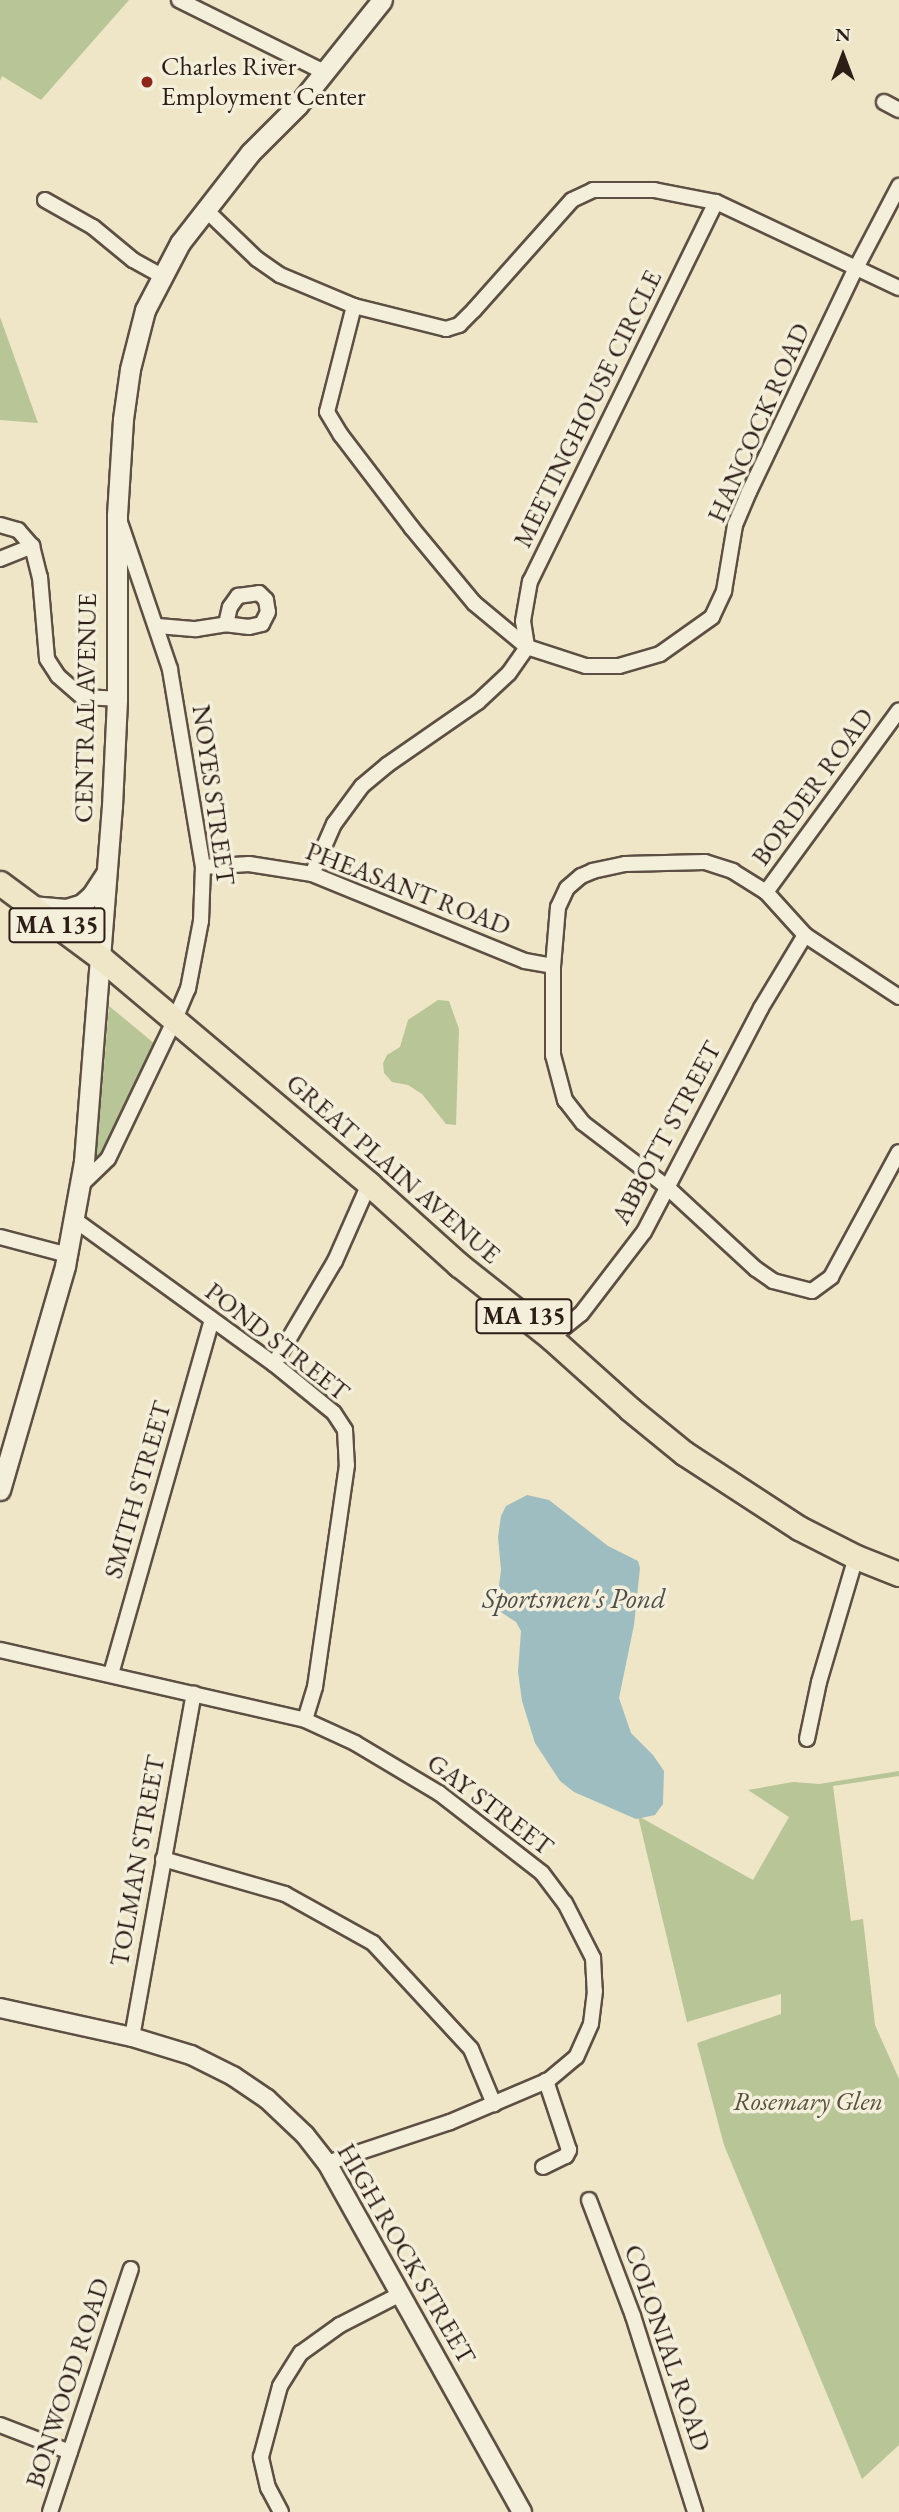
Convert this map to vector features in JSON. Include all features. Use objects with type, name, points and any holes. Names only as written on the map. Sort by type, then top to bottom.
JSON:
[{"type":"main road","name":"CENTRAL AVENUE","points":[[0,1490],[68,1255],[80,1185],[101,957],[117,699],[117,515],[122,419],[130,369],[145,310],[162,276],[205,209],[250,153],[298,106],[382,0]]},
{"type":"main road","points":[[31,906],[66,909],[82,904],[92,895],[107,871]]},
{"type":"main road","name":"GREAT PLAIN AVENUE","points":[[0,883],[101,957],[369,1184],[458,1265],[551,1338],[630,1409],[702,1466],[799,1528],[856,1557],[899,1573]]},
{"type":"street","points":[[180,0],[324,72]]},
{"type":"street","points":[[884,102],[899,110]]},
{"type":"street","name":"HANCOCK ROAD","points":[[527,647],[586,666],[620,666],[660,654],[712,617],[724,591],[735,525],[856,268],[899,186]]},
{"type":"street","points":[[205,209],[257,259],[280,275],[354,306],[446,329],[458,325],[474,310],[572,200],[593,190],[654,190],[716,202],[899,288]]},
{"type":"street","points":[[45,200],[93,228],[133,260],[162,276]]},
{"type":"street","name":"MEETINGHOUSE CIRCLE","points":[[527,647],[523,621],[530,581],[716,202]]},
{"type":"street","points":[[312,874],[334,824],[362,786],[387,765],[478,702],[509,673],[527,647],[474,603],[411,527],[341,435],[327,412],[354,306]]},
{"type":"street","name":"NOYES STREET","points":[[80,1185],[107,1159],[175,1020],[188,989],[201,921],[203,867],[172,681],[158,626],[117,515]]},
{"type":"street","points":[[0,525],[18,530],[32,546],[40,577],[47,659],[68,687],[82,697],[117,699]]},
{"type":"street","points":[[0,559],[32,546]]},
{"type":"street","points":[[158,626],[196,629],[226,624]]},
{"type":"street","name":"BORDER ROAD","points":[[766,892],[899,710]]},
{"type":"street","points":[[899,997],[805,935],[766,892],[733,871],[705,862],[625,864],[593,871],[581,876],[567,888],[558,907],[553,965],[553,1055],[565,1100],[583,1123],[667,1187],[756,1269],[774,1281],[812,1291],[831,1277],[899,1152]]},
{"type":"street","name":"PHEASANT ROAD","points":[[203,867],[248,864],[312,874],[525,961],[553,965]]},
{"type":"street","name":"ABBOTT STREET","points":[[551,1338],[581,1314],[644,1232],[761,1008],[805,935]]},
{"type":"street","points":[[274,1364],[335,1261],[369,1184]]},
{"type":"street","name":"POND STREET","points":[[75,1220],[274,1364],[334,1413],[345,1430],[346,1465],[315,1686],[304,1720]]},
{"type":"street","points":[[0,1237],[68,1255]]},
{"type":"street","name":"SMITH STREET","points":[[111,1674],[212,1320]]},
{"type":"street","points":[[807,1739],[819,1682],[856,1557]]},
{"type":"street","name":"GAY STREET","points":[[0,1650],[304,1720],[355,1743],[439,1793],[542,1873],[565,1903],[593,1958],[592,2018],[576,2056],[546,2081],[450,2123],[327,2162]]},
{"type":"street","name":"TOLMAN STREET","points":[[132,2037],[194,1694]]},
{"type":"street","points":[[163,1858],[285,1894],[373,1943],[471,2049],[494,2104]]},
{"type":"street","name":"HIGH ROCK STREET","points":[[0,2008],[132,2037],[191,2055],[233,2076],[267,2099],[305,2135],[327,2162],[522,2512]]},
{"type":"street","points":[[543,2167],[566,2156],[569,2150],[546,2081]]},
{"type":"street","name":"COLONIAL ROAD","points":[[589,2200],[634,2316],[695,2512]]},
{"type":"street","name":"BONWOOD ROAD","points":[[50,2512],[131,2269]]},
{"type":"street","points":[[281,2512],[268,2488],[261,2457],[280,2386],[301,2353],[340,2325],[399,2294]]},
{"type":"street","points":[[0,2425],[70,2452]]},
{"type":"green space","points":[[0,0],[129,0],[41,100],[2,76],[0,81]]},
{"type":"green space","points":[[0,317],[38,423],[0,420]]},
{"type":"green space","points":[[438,1000],[449,1001],[459,1029],[456,1125],[446,1124],[422,1094],[408,1085],[392,1082],[384,1073],[383,1063],[387,1055],[400,1047],[408,1020]]},
{"type":"green space","points":[[109,1006],[155,1044],[103,1155],[96,1160]]},
{"type":"green space","name":"Rosemary Glen","points":[[899,1771],[899,1776],[833,1786],[851,1921],[863,1919],[875,2025],[899,2079],[899,2445],[862,2479],[724,2145],[697,2043],[781,2014],[781,1994],[687,2022],[638,1816],[753,1880],[789,1817],[748,1790],[793,1782],[819,1784]]},
{"type":"water","name":"Sportsmen's Pond","points":[[527,1495],[549,1500],[608,1546],[638,1561],[640,1568],[634,1625],[619,1698],[631,1733],[653,1755],[664,1771],[663,1804],[655,1815],[636,1819],[574,1792],[560,1781],[535,1743],[522,1701],[518,1672],[521,1631],[516,1622],[496,1609],[501,1570],[498,1537],[501,1516],[506,1506]]},
{"type":"place","name":"Charles River Employment Center","points":[[147,82]]}]
